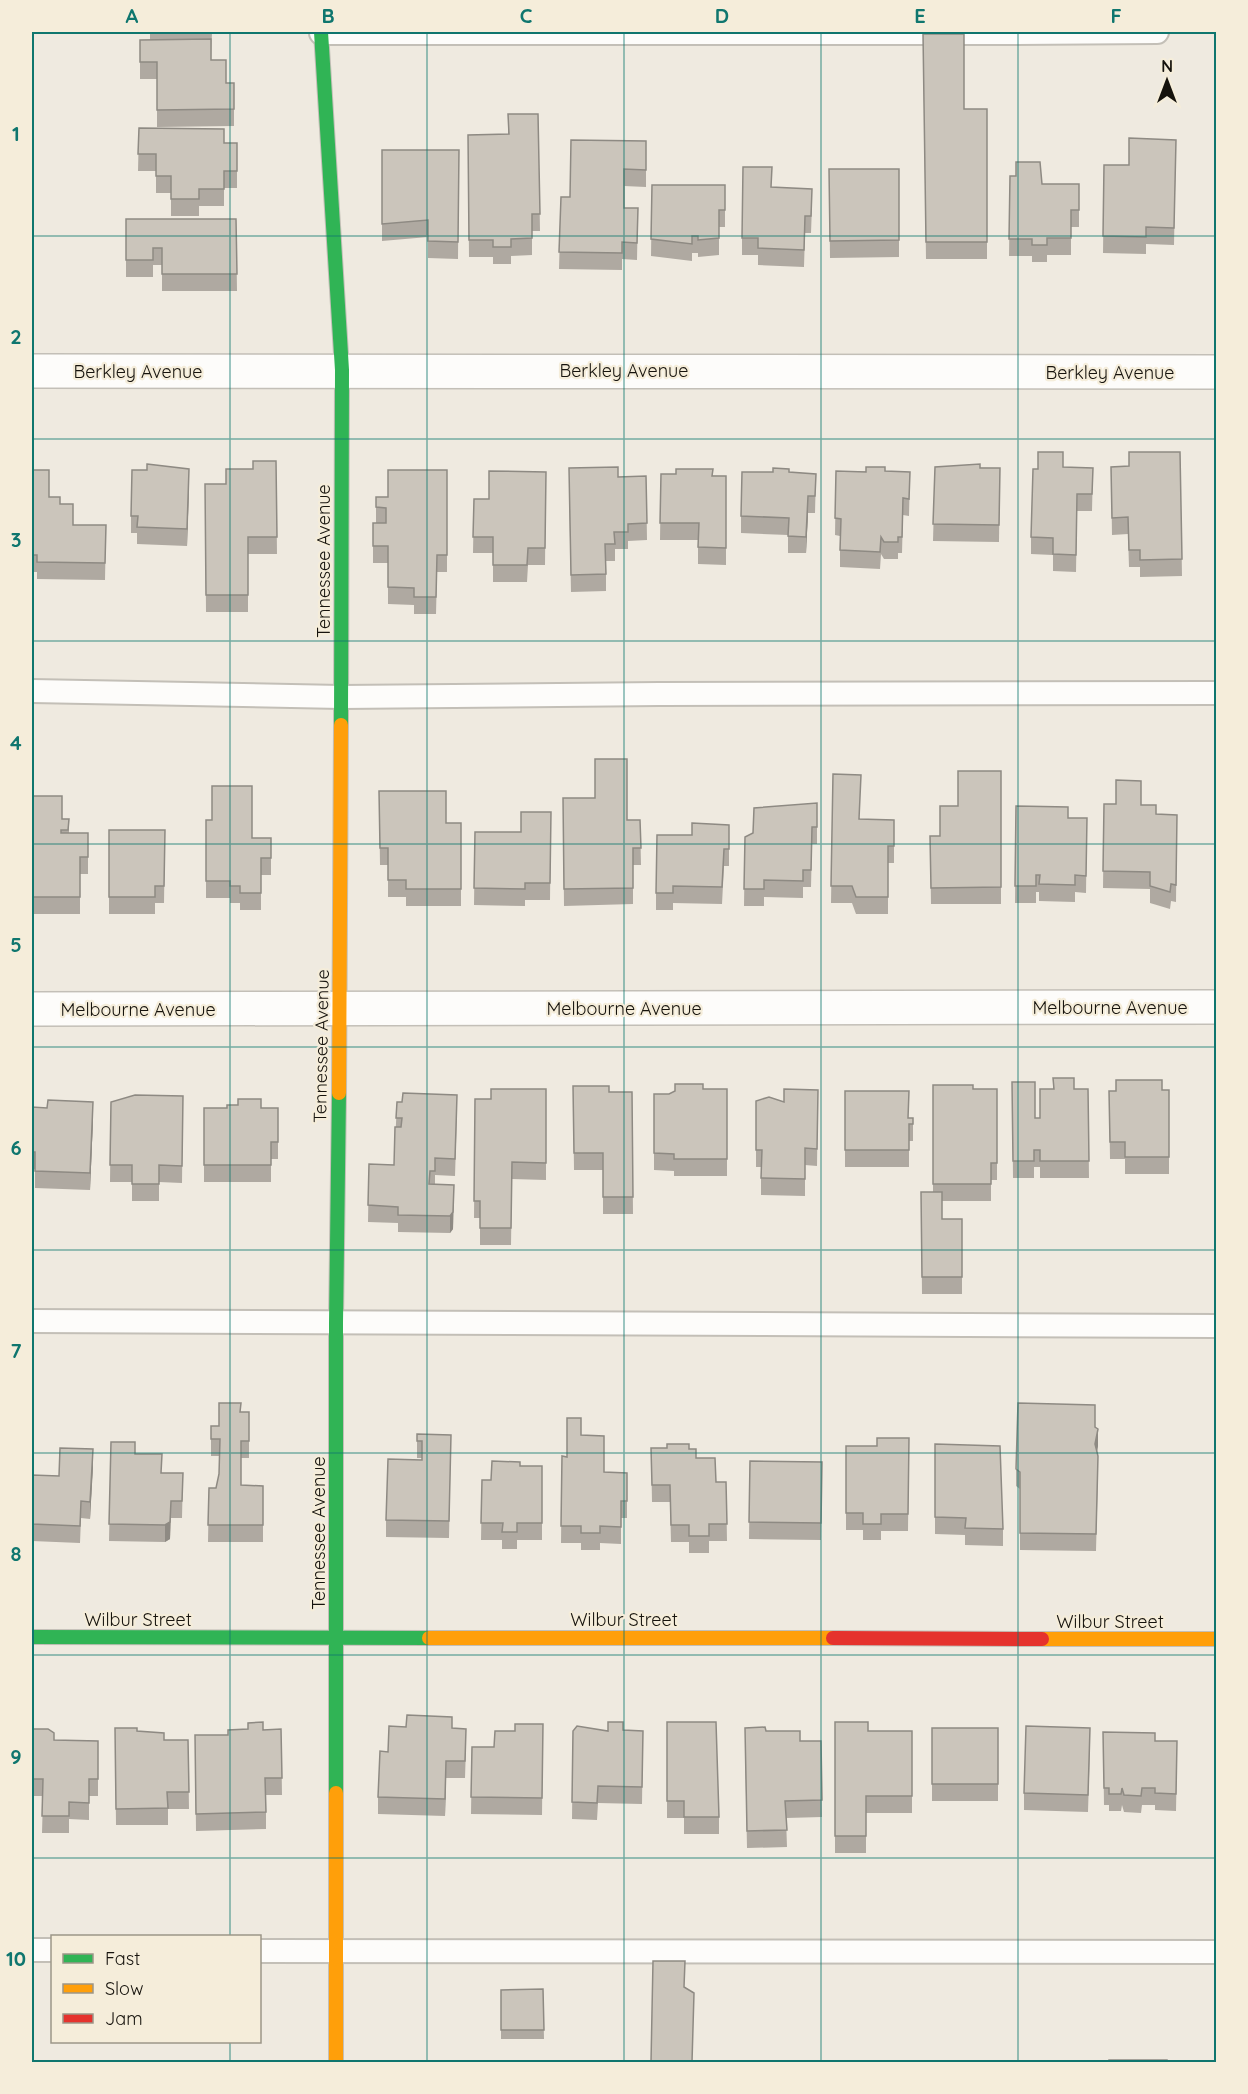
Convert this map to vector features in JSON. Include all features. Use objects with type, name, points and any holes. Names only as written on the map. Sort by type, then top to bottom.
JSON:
[{"type":"street","name":"Tennessee Avenue","points":[[321,32],[342,370],[340,1009],[336,1323],[336,2062]]},
{"type":"street","name":"Berkley Avenue","points":[[32,371],[1216,372]]},
{"type":"street","name":"Melbourne Avenue","points":[[32,1009],[1216,1007]]},
{"type":"street","name":"Wilbur Street","points":[[32,1637],[1216,1639]]},
{"type":"lane","points":[[321,32],[1157,32]]},
{"type":"lane","points":[[32,691],[341,697],[1216,693]]},
{"type":"lane","points":[[32,1321],[1216,1326]]},
{"type":"lane","points":[[32,1950],[51,1950]]},
{"type":"lane","points":[[261,1951],[1216,1952]]},
{"type":"building","points":[[923,34],[964,34],[964,109],[987,109],[987,242],[926,242]]},
{"type":"building","points":[[211,39],[211,60],[226,60],[226,83],[234,83],[234,109],[157,110],[157,62],[140,62],[140,40]]},
{"type":"building","points":[[508,114],[538,114],[540,214],[532,214],[532,238],[511,239],[511,247],[493,247],[493,240],[469,240],[468,135],[509,134]]},
{"type":"building","points":[[139,128],[224,129],[224,143],[237,143],[237,171],[224,171],[224,189],[199,189],[199,199],[171,199],[171,176],[156,176],[156,154],[138,154]]},
{"type":"building","points":[[1129,138],[1176,140],[1174,228],[1146,227],[1146,237],[1103,236],[1104,165],[1129,165]]},
{"type":"building","points":[[571,140],[646,141],[646,170],[624,169],[624,208],[638,208],[637,243],[622,242],[622,253],[559,252],[561,197],[570,197]]},
{"type":"building","points":[[382,150],[459,150],[458,242],[428,241],[428,220],[382,224]]},
{"type":"building","points":[[1016,162],[1040,162],[1042,184],[1079,184],[1079,210],[1071,210],[1071,238],[1047,238],[1047,245],[1032,245],[1032,239],[1009,239],[1010,176],[1016,176]]},
{"type":"building","points":[[743,167],[772,167],[771,187],[812,189],[811,216],[805,216],[804,250],[758,248],[758,238],[742,238]]},
{"type":"building","points":[[829,169],[899,169],[899,240],[830,241]]},
{"type":"building","points":[[652,185],[725,185],[725,210],[719,210],[719,238],[698,240],[698,236],[692,236],[692,244],[651,239]]},
{"type":"building","points":[[126,219],[236,219],[237,274],[162,274],[162,248],[153,248],[153,260],[126,260]]},
{"type":"building","points":[[1038,452],[1063,452],[1063,467],[1093,468],[1092,494],[1077,494],[1076,555],[1053,554],[1053,538],[1031,537],[1033,469],[1038,469]]},
{"type":"building","points":[[1129,452],[1180,452],[1182,559],[1140,560],[1140,550],[1129,550],[1128,517],[1112,518],[1111,467],[1129,466]]},
{"type":"building","points":[[253,461],[276,461],[277,537],[248,537],[248,595],[206,595],[205,484],[226,484],[226,469],[253,469]]},
{"type":"building","points":[[147,464],[189,469],[187,529],[137,527],[138,516],[131,516],[132,470],[147,470]]},
{"type":"building","points":[[980,464],[980,468],[1000,468],[999,525],[933,524],[935,467]]},
{"type":"building","points":[[618,467],[618,477],[646,476],[647,523],[628,524],[628,532],[614,532],[615,544],[605,544],[606,574],[571,575],[569,468]]},
{"type":"building","points":[[866,467],[885,467],[885,471],[910,472],[909,499],[903,498],[902,537],[898,537],[898,542],[884,542],[881,537],[880,552],[840,550],[841,519],[835,518],[836,471],[866,472]]},
{"type":"building","points":[[773,468],[816,474],[815,496],[808,496],[806,537],[788,536],[789,518],[741,516],[742,472],[773,472]]},
{"type":"building","points":[[676,469],[713,469],[712,476],[726,476],[726,548],[698,547],[699,523],[660,523],[661,474],[676,474]]},
{"type":"building","points":[[32,470],[49,470],[49,497],[60,497],[60,504],[73,504],[73,525],[106,525],[105,563],[37,562],[37,555],[32,555]]},
{"type":"building","points":[[388,470],[447,470],[447,555],[437,555],[436,597],[414,597],[414,588],[388,587],[388,546],[373,546],[373,523],[386,523],[386,508],[376,507],[376,497],[388,497]]},
{"type":"building","points":[[489,471],[546,472],[545,548],[528,548],[527,565],[493,565],[493,537],[473,537],[474,499],[489,499]]},
{"type":"building","points":[[595,759],[627,759],[627,820],[640,820],[641,848],[633,848],[633,888],[564,889],[563,798],[595,798]]},
{"type":"building","points":[[958,771],[1001,771],[1001,887],[931,888],[930,836],[940,836],[940,806],[958,806]]},
{"type":"building","points":[[833,774],[861,775],[859,819],[894,820],[894,846],[888,846],[888,897],[856,897],[852,886],[831,886]]},
{"type":"building","points":[[1116,780],[1141,781],[1141,805],[1156,805],[1156,814],[1177,815],[1176,885],[1171,884],[1170,892],[1150,886],[1150,872],[1103,871],[1104,804],[1116,804]]},
{"type":"building","points":[[212,786],[252,786],[252,838],[271,838],[271,858],[261,858],[261,893],[240,893],[240,886],[230,886],[230,881],[206,881],[206,820],[212,820]]},
{"type":"building","points":[[379,791],[446,791],[446,823],[461,823],[461,889],[406,889],[406,880],[388,880],[388,848],[380,848]]},
{"type":"building","points":[[32,796],[62,796],[62,819],[69,819],[68,830],[61,830],[61,833],[88,833],[88,857],[80,857],[80,897],[32,897]]},
{"type":"building","points":[[817,803],[817,827],[812,827],[811,870],[803,870],[803,881],[764,880],[764,889],[744,889],[745,837],[753,833],[754,808]]},
{"type":"building","points":[[1016,806],[1068,807],[1068,818],[1087,818],[1086,876],[1075,875],[1075,885],[1039,884],[1040,875],[1036,875],[1036,886],[1015,886]]},
{"type":"building","points":[[521,812],[551,812],[550,883],[525,883],[525,889],[474,888],[475,832],[521,832]]},
{"type":"building","points":[[692,823],[729,825],[729,849],[724,849],[722,887],[673,886],[673,893],[656,893],[657,835],[692,835]]},
{"type":"building","points":[[109,830],[165,830],[164,886],[155,886],[155,897],[109,897]]},
{"type":"building","points":[[1053,1078],[1074,1078],[1074,1089],[1088,1089],[1089,1161],[1040,1161],[1040,1150],[1034,1150],[1034,1161],[1013,1161],[1012,1082],[1035,1082],[1035,1118],[1040,1118],[1040,1089],[1054,1089]]},
{"type":"building","points":[[1116,1080],[1162,1080],[1162,1090],[1169,1090],[1169,1157],[1125,1157],[1125,1142],[1110,1142],[1109,1091],[1116,1091]]},
{"type":"building","points":[[675,1084],[703,1084],[703,1089],[727,1089],[727,1159],[674,1159],[674,1154],[654,1153],[654,1094],[669,1094],[675,1091]]},
{"type":"building","points":[[933,1085],[973,1085],[973,1089],[997,1089],[997,1163],[991,1163],[991,1184],[933,1184]]},
{"type":"building","points":[[573,1086],[609,1086],[609,1092],[632,1092],[633,1197],[603,1197],[603,1153],[574,1153]]},
{"type":"building","points":[[491,1089],[546,1089],[546,1163],[512,1162],[511,1228],[480,1228],[480,1201],[474,1201],[475,1099],[491,1099]]},
{"type":"building","points":[[784,1089],[818,1090],[817,1149],[805,1148],[805,1179],[761,1178],[762,1150],[756,1150],[756,1101],[769,1097],[784,1102]]},
{"type":"building","points":[[845,1091],[909,1091],[908,1118],[913,1118],[913,1124],[909,1124],[909,1150],[845,1150]]},
{"type":"building","points":[[403,1093],[457,1095],[455,1159],[435,1158],[435,1171],[430,1171],[429,1184],[454,1185],[453,1212],[450,1216],[398,1215],[398,1207],[368,1205],[369,1164],[394,1165],[395,1127],[401,1127],[402,1118],[396,1118],[397,1102],[402,1102]]},
{"type":"building","points":[[135,1095],[183,1096],[182,1166],[159,1165],[159,1184],[132,1184],[132,1165],[110,1165],[111,1102]]},
{"type":"building","points":[[238,1099],[261,1099],[261,1108],[278,1108],[278,1142],[271,1142],[271,1165],[204,1165],[204,1108],[227,1108],[227,1105],[238,1105]]},
{"type":"building","points":[[48,1100],[93,1102],[90,1173],[35,1171],[35,1152],[32,1152],[32,1107],[47,1108]]},
{"type":"building","points":[[921,1192],[942,1192],[942,1219],[962,1219],[962,1277],[922,1277]]},
{"type":"building","points":[[219,1403],[241,1403],[240,1412],[249,1412],[249,1441],[241,1441],[241,1485],[263,1486],[263,1525],[208,1525],[209,1488],[216,1488],[219,1474],[220,1439],[211,1439],[211,1426],[219,1426]]},
{"type":"building","points":[[1018,1403],[1095,1405],[1095,1427],[1098,1429],[1095,1444],[1098,1456],[1096,1534],[1020,1533],[1020,1472],[1016,1469]]},
{"type":"building","points":[[567,1418],[581,1418],[581,1435],[604,1436],[604,1472],[627,1473],[627,1501],[621,1501],[621,1527],[600,1526],[600,1533],[581,1533],[581,1526],[561,1526],[562,1456],[567,1457]]},
{"type":"building","points":[[417,1434],[451,1435],[449,1521],[386,1520],[388,1459],[422,1460],[422,1441],[417,1441]]},
{"type":"building","points":[[877,1438],[909,1438],[908,1514],[881,1514],[881,1524],[863,1524],[863,1513],[846,1513],[846,1446],[877,1446]]},
{"type":"building","points":[[111,1442],[135,1442],[135,1454],[162,1454],[161,1473],[183,1473],[182,1501],[171,1501],[170,1522],[165,1525],[109,1524]]},
{"type":"building","points":[[667,1444],[689,1444],[689,1449],[696,1449],[696,1458],[715,1458],[716,1482],[726,1482],[727,1524],[709,1524],[709,1536],[689,1536],[689,1525],[671,1525],[670,1485],[652,1485],[651,1448],[667,1448]]},
{"type":"building","points":[[935,1444],[1000,1446],[1003,1529],[965,1528],[966,1518],[935,1517]]},
{"type":"building","points":[[60,1448],[93,1449],[90,1502],[81,1501],[80,1526],[32,1524],[32,1475],[59,1476]]},
{"type":"building","points":[[492,1461],[520,1462],[520,1466],[542,1466],[542,1523],[517,1523],[517,1532],[502,1532],[503,1523],[481,1523],[482,1480],[491,1480]]},
{"type":"building","points":[[750,1461],[822,1462],[821,1523],[749,1522]]},
{"type":"building","points":[[407,1715],[452,1717],[452,1728],[466,1729],[465,1761],[446,1761],[445,1799],[378,1797],[380,1751],[388,1752],[389,1726],[406,1727]]},
{"type":"building","points":[[263,1722],[263,1730],[281,1729],[282,1778],[265,1778],[266,1812],[196,1814],[195,1735],[228,1735],[228,1730],[248,1729],[248,1723]]},
{"type":"building","points":[[608,1722],[623,1722],[623,1730],[643,1731],[642,1787],[598,1786],[597,1803],[572,1802],[573,1731],[577,1726],[608,1731]]},
{"type":"building","points":[[667,1722],[716,1722],[719,1817],[684,1817],[684,1801],[667,1801]]},
{"type":"building","points":[[835,1722],[868,1722],[868,1731],[912,1731],[912,1796],[866,1796],[866,1836],[835,1836]]},
{"type":"building","points":[[515,1724],[543,1724],[542,1798],[471,1797],[472,1747],[494,1747],[495,1731],[515,1731]]},
{"type":"building","points":[[1026,1726],[1090,1728],[1088,1795],[1024,1793]]},
{"type":"building","points":[[765,1727],[766,1731],[800,1731],[800,1741],[821,1741],[822,1800],[785,1801],[787,1830],[747,1831],[745,1728]]},
{"type":"building","points":[[115,1728],[137,1728],[137,1731],[164,1733],[164,1740],[188,1740],[189,1792],[167,1792],[168,1808],[116,1809]]},
{"type":"building","points":[[932,1728],[998,1728],[998,1784],[932,1784]]},
{"type":"building","points":[[32,1729],[48,1729],[54,1733],[54,1740],[98,1741],[98,1779],[89,1779],[89,1803],[69,1802],[69,1816],[42,1816],[43,1779],[32,1779]]},
{"type":"building","points":[[1103,1732],[1155,1733],[1155,1741],[1177,1741],[1176,1794],[1155,1793],[1155,1788],[1142,1788],[1141,1796],[1124,1795],[1122,1788],[1121,1794],[1109,1794],[1109,1788],[1104,1788]]},
{"type":"building","points":[[653,1961],[685,1961],[684,1987],[694,1993],[692,2062],[651,2062]]},
{"type":"building","points":[[543,1989],[544,2030],[501,2030],[501,1990]]},
{"type":"building","points":[[1109,2060],[1167,2060],[1167,2062],[1109,2062]]},
{"type":"traffic: fast","points":[[321,32],[342,370],[341,725]]},
{"type":"traffic: fast","points":[[336,1793],[336,1323],[339,1093]]},
{"type":"traffic: fast","points":[[32,1637],[429,1638]]},
{"type":"traffic: slow","points":[[339,1093],[341,725]]},
{"type":"traffic: slow","points":[[429,1638],[833,1638]]},
{"type":"traffic: slow","points":[[1042,1639],[1216,1639]]},
{"type":"traffic: slow","points":[[336,1793],[336,2062]]},
{"type":"traffic: jam","points":[[833,1638],[1042,1639]]}]
